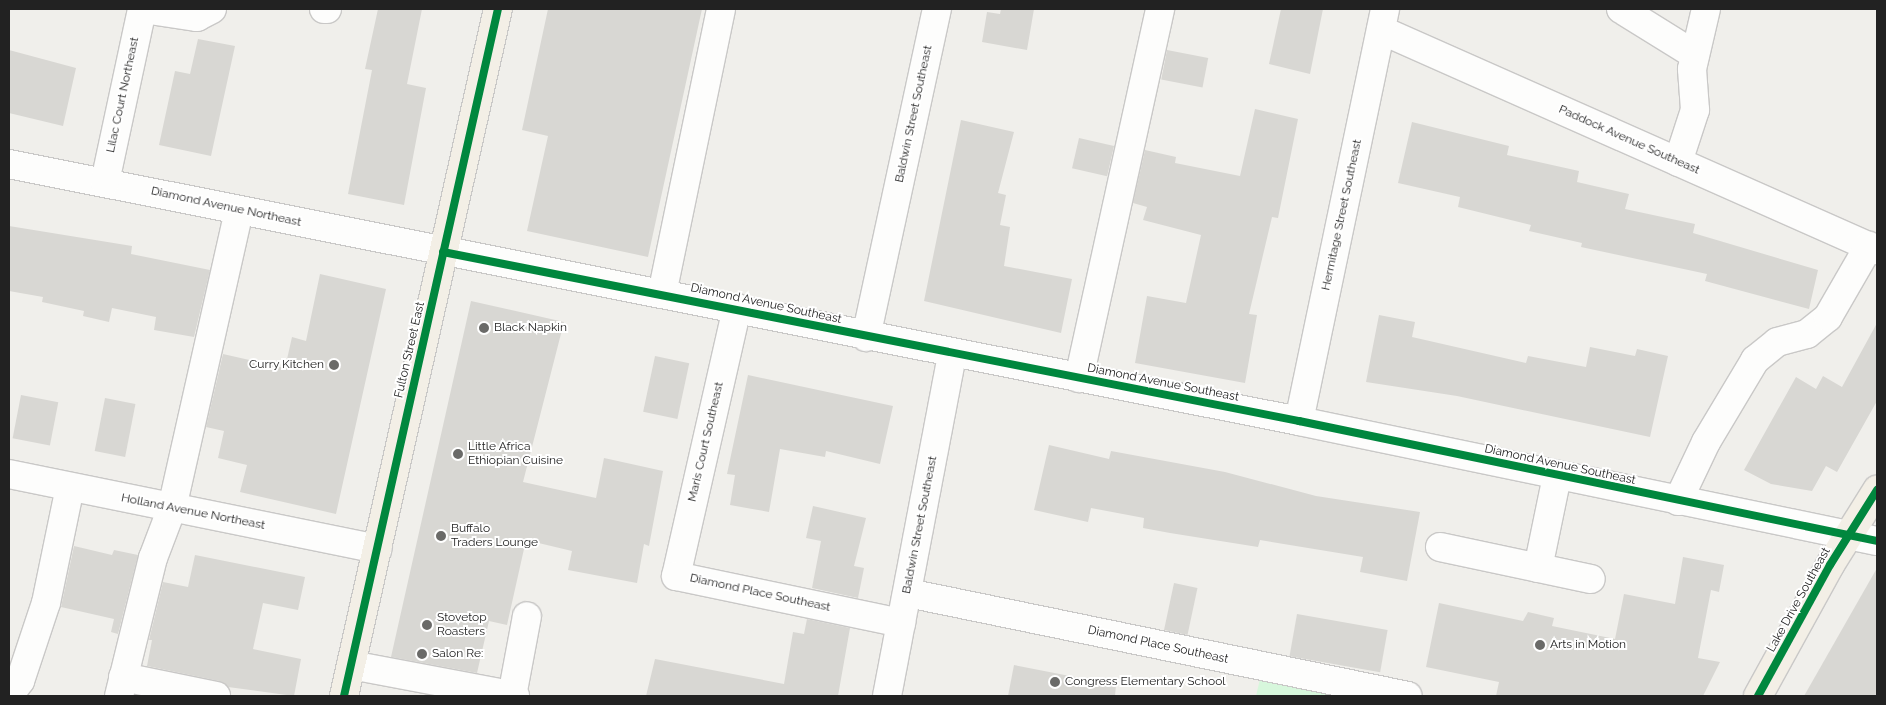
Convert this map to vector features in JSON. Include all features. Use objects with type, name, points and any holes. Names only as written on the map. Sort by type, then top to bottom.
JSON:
[{"type":"main road","name":"Fulton Street East","points":[[344,696],[498,9]]},
{"type":"main road","name":"Lake Drive Southeast","points":[[1758,696],[1877,490]]},
{"type":"street","points":[[142,9],[190,17],[212,9]]},
{"type":"street","name":"Lilac Court Northeast","points":[[105,182],[142,9]]},
{"type":"street","points":[[662,294],[721,9]]},
{"type":"street","name":"Baldwin Street Southeast","points":[[866,337],[937,9]]},
{"type":"street","points":[[1079,378],[1160,9]]},
{"type":"street","points":[[1621,9],[1695,55]]},
{"type":"street","points":[[1678,162],[1695,110],[1695,55],[1706,9]]},
{"type":"street","name":"Paddock Avenue Southeast","points":[[1383,19],[1678,162],[1873,248]]},
{"type":"street","name":"Hermitage Street Southeast","points":[[1299,421],[1383,19]]},
{"type":"street","name":"Diamond Avenue Northeast","points":[[9,164],[444,252]]},
{"type":"street","points":[[216,696],[121,687],[153,558],[172,508],[239,210]]},
{"type":"street","points":[[1678,501],[1706,442],[1755,360],[1777,342],[1807,334],[1828,318],[1873,248]]},
{"type":"street","name":"Diamond Avenue Southeast","points":[[444,252],[737,308],[866,337],[1299,421],[1877,541]]},
{"type":"street","name":"Maris Court Southeast","points":[[676,576],[737,308]]},
{"type":"street","name":"Baldwin Street Southeast","points":[[887,696],[908,594],[952,354]]},
{"type":"street","name":"Holland Avenue Northeast","points":[[9,474],[377,549]]},
{"type":"street","points":[[1538,568],[1557,476]]},
{"type":"street","points":[[9,696],[20,680],[46,603],[70,487]]},
{"type":"street","points":[[1440,547],[1591,579]]},
{"type":"street","name":"Diamond Place Southeast","points":[[676,576],[902,623]]},
{"type":"street","name":"Diamond Place Southeast","points":[[908,594],[1408,696]]},
{"type":"street","points":[[351,665],[513,696],[528,616]]},
{"type":"green space","points":[[1260,679],[1345,696],[1256,696]]},
{"type":"building","points":[[378,9],[422,9],[407,84],[426,88],[404,205],[348,194],[372,70],[365,69]]},
{"type":"building","points":[[548,9],[702,9],[648,257],[527,231],[548,136],[522,130]]},
{"type":"building","points":[[1001,9],[1034,9],[1027,50],[982,42],[987,12],[1000,14]]},
{"type":"building","points":[[1281,9],[1323,9],[1310,74],[1269,64]]},
{"type":"building","points":[[198,39],[235,46],[211,156],[159,145],[175,71],[190,74]]},
{"type":"building","points":[[9,50],[76,68],[63,126],[9,113]]},
{"type":"building","points":[[1167,50],[1208,58],[1203,87],[1161,79]]},
{"type":"building","points":[[1255,109],[1298,119],[1278,218],[1272,217],[1249,314],[1257,315],[1245,383],[1135,363],[1147,296],[1186,303],[1201,235],[1143,220],[1147,207],[1133,203],[1145,150],[1176,157],[1175,163],[1240,176]]},
{"type":"building","points":[[961,120],[1014,132],[998,193],[1006,195],[1000,225],[1010,227],[1004,266],[1072,279],[1061,333],[924,301]]},
{"type":"building","points":[[1412,122],[1509,146],[1507,155],[1579,171],[1577,182],[1629,194],[1625,209],[1695,224],[1693,233],[1818,270],[1809,309],[1705,281],[1707,274],[1581,247],[1582,243],[1529,231],[1531,225],[1458,207],[1460,197],[1398,183]]},
{"type":"building","points":[[1079,138],[1114,146],[1107,176],[1072,168]]},
{"type":"building","points":[[9,226],[132,246],[131,254],[210,270],[194,337],[154,330],[156,317],[112,308],[109,322],[83,316],[84,311],[42,302],[43,297],[9,291]]},
{"type":"building","points":[[320,274],[386,289],[336,514],[240,492],[247,465],[218,458],[224,431],[206,427],[223,354],[285,368],[292,337],[306,341]]},
{"type":"building","points":[[471,301],[564,322],[523,482],[596,498],[604,458],[663,471],[649,546],[644,544],[637,583],[568,570],[572,551],[526,540],[507,625],[489,621],[477,673],[391,657]]},
{"type":"building","points":[[1379,315],[1415,322],[1412,337],[1526,363],[1528,356],[1586,367],[1590,347],[1635,356],[1637,349],[1668,356],[1650,437],[1457,396],[1366,382]]},
{"type":"building","points":[[1877,323],[1877,401],[1837,472],[1826,466],[1812,491],[1771,484],[1744,470],[1796,377],[1816,389],[1823,376],[1842,387]]},
{"type":"building","points":[[655,356],[689,363],[677,419],[643,412]]},
{"type":"building","points":[[748,375],[893,406],[880,464],[826,451],[825,457],[780,449],[769,512],[730,505],[735,475],[727,474]]},
{"type":"building","points":[[21,395],[58,402],[50,445],[13,438]]},
{"type":"building","points":[[105,398],[135,404],[125,457],[95,451]]},
{"type":"building","points":[[1049,445],[1109,459],[1111,451],[1225,472],[1316,496],[1420,512],[1407,581],[1360,572],[1363,557],[1260,540],[1258,547],[1170,533],[1143,528],[1144,518],[1091,508],[1088,522],[1034,510]]},
{"type":"building","points":[[813,506],[866,518],[854,566],[864,568],[858,598],[812,588],[821,541],[806,538]]},
{"type":"building","points":[[74,546],[112,555],[114,550],[138,555],[118,634],[111,632],[114,619],[61,607]]},
{"type":"building","points":[[195,555],[305,577],[298,610],[263,603],[253,649],[301,659],[294,696],[228,687],[219,681],[147,666],[152,640],[149,640],[163,582],[188,587]]},
{"type":"building","points":[[1683,557],[1724,565],[1719,592],[1711,590],[1698,658],[1720,662],[1703,696],[1496,696],[1499,682],[1426,667],[1439,603],[1523,621],[1528,612],[1554,618],[1552,626],[1615,639],[1624,594],[1675,604]]},
{"type":"building","points":[[1877,568],[1877,696],[1804,696]]},
{"type":"building","points":[[1174,583],[1197,588],[1187,635],[1164,630]]},
{"type":"building","points":[[1297,614],[1388,630],[1380,672],[1290,656]]},
{"type":"building","points":[[807,619],[850,628],[838,696],[646,696],[655,659],[784,684],[793,632],[804,634]]},
{"type":"building","name":"Congress Elementary School","points":[[1014,665],[1116,685],[1115,696],[1008,696]]},
{"type":"cycle path","points":[[344,696],[498,9]]},
{"type":"cycle path","points":[[443,252],[1299,421],[1877,541]]},
{"type":"cycle path","points":[[1758,696],[1830,565],[1877,490]]},
{"type":"place","name":"Black Napkin","points":[[484,328]]},
{"type":"place","name":"Curry Kitchen","points":[[334,365]]},
{"type":"place","name":"Little Africa Ethiopian Cuisine","points":[[458,454]]},
{"type":"place","name":"Buffalo Traders Lounge","points":[[441,536]]},
{"type":"place","name":"Stovetop Roasters","points":[[427,625]]},
{"type":"place","name":"Arts in Motion","points":[[1540,645]]},
{"type":"place","name":"Salon Re:","points":[[422,654]]},
{"type":"place","name":"Congress Elementary School","points":[[1055,682]]}]
